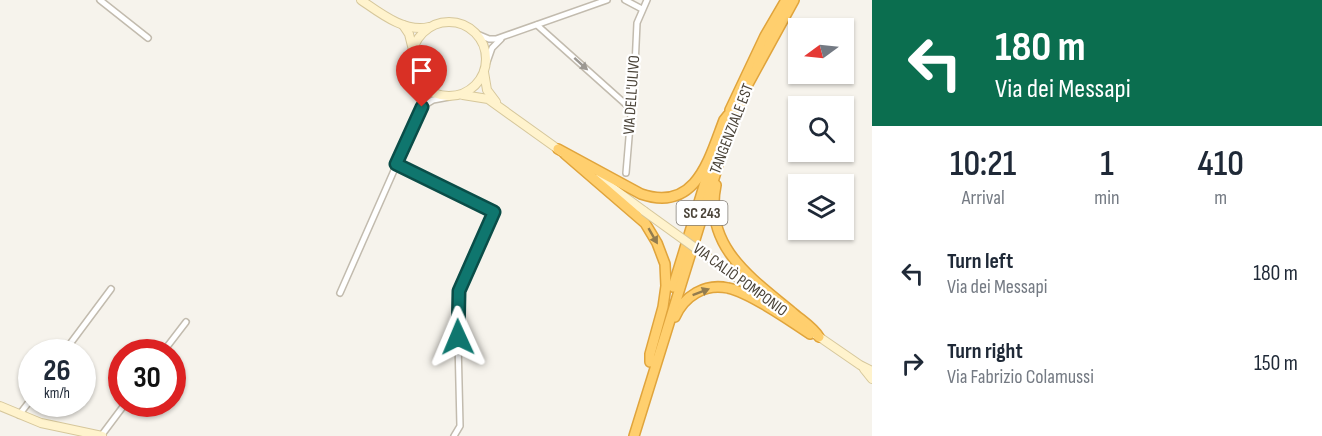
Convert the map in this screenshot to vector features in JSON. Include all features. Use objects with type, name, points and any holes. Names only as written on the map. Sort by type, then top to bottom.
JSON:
[{"type":"highway","name":"TANGENZIALE EST","points":[[627,436],[728,115],[765,36],[786,0]]},
{"type":"highway","name":"TANGENZIALE EST","points":[[634,436],[730,127],[748,84],[794,0]]},
{"type":"highway","points":[[561,151],[641,194],[650,198],[666,198],[682,193],[701,177],[728,115]]},
{"type":"highway","points":[[730,127],[714,192],[714,213],[720,238],[731,257],[740,266],[821,338]]},
{"type":"highway","points":[[561,151],[645,223],[662,253],[666,274],[665,296],[650,362]]},
{"type":"highway","points":[[652,375],[657,369],[680,306],[695,293],[710,288],[735,290],[819,339],[821,338]]},
{"type":"street","points":[[100,0],[148,38]]},
{"type":"street","points":[[361,0],[402,24],[417,29],[437,24],[457,23],[492,40],[607,0]]},
{"type":"street","points":[[625,0],[642,9]]},
{"type":"street","name":"VIA DELL'ULIVO","points":[[626,173],[638,18],[647,0]]},
{"type":"street","points":[[340,293],[422,107],[423,96],[412,61],[413,51],[409,34],[402,24]]},
{"type":"street","points":[[413,51],[422,35],[437,24]]},
{"type":"street","points":[[537,25],[631,109]]},
{"type":"street","name":"VIA CALIÒ POMPONIO","points":[[477,34],[483,44],[488,90],[503,109]]},
{"type":"street","points":[[461,95],[476,85],[495,44],[505,36]]},
{"type":"street","points":[[417,78],[428,90],[450,97]]},
{"type":"street","name":"VIA CALIÒ POMPONIO","points":[[450,97],[461,95],[482,97],[503,109],[821,338],[872,371]]},
{"type":"street","points":[[422,107],[430,101],[450,97]]},
{"type":"street","points":[[396,164],[494,212],[458,294],[460,426],[454,436]]},
{"type":"street","points":[[74,339],[111,289]]},
{"type":"street","points":[[173,339],[186,322]]},
{"type":"street","name":"VIA CALIÒ POMPONIO","points":[[861,365],[872,379]]},
{"type":"street","points":[[0,406],[18,415]]},
{"type":"street","points":[[26,417],[68,430],[102,436],[116,417]]},
{"type":"route","points":[[422,107],[396,164],[494,212],[459,291],[458,337]]}]
